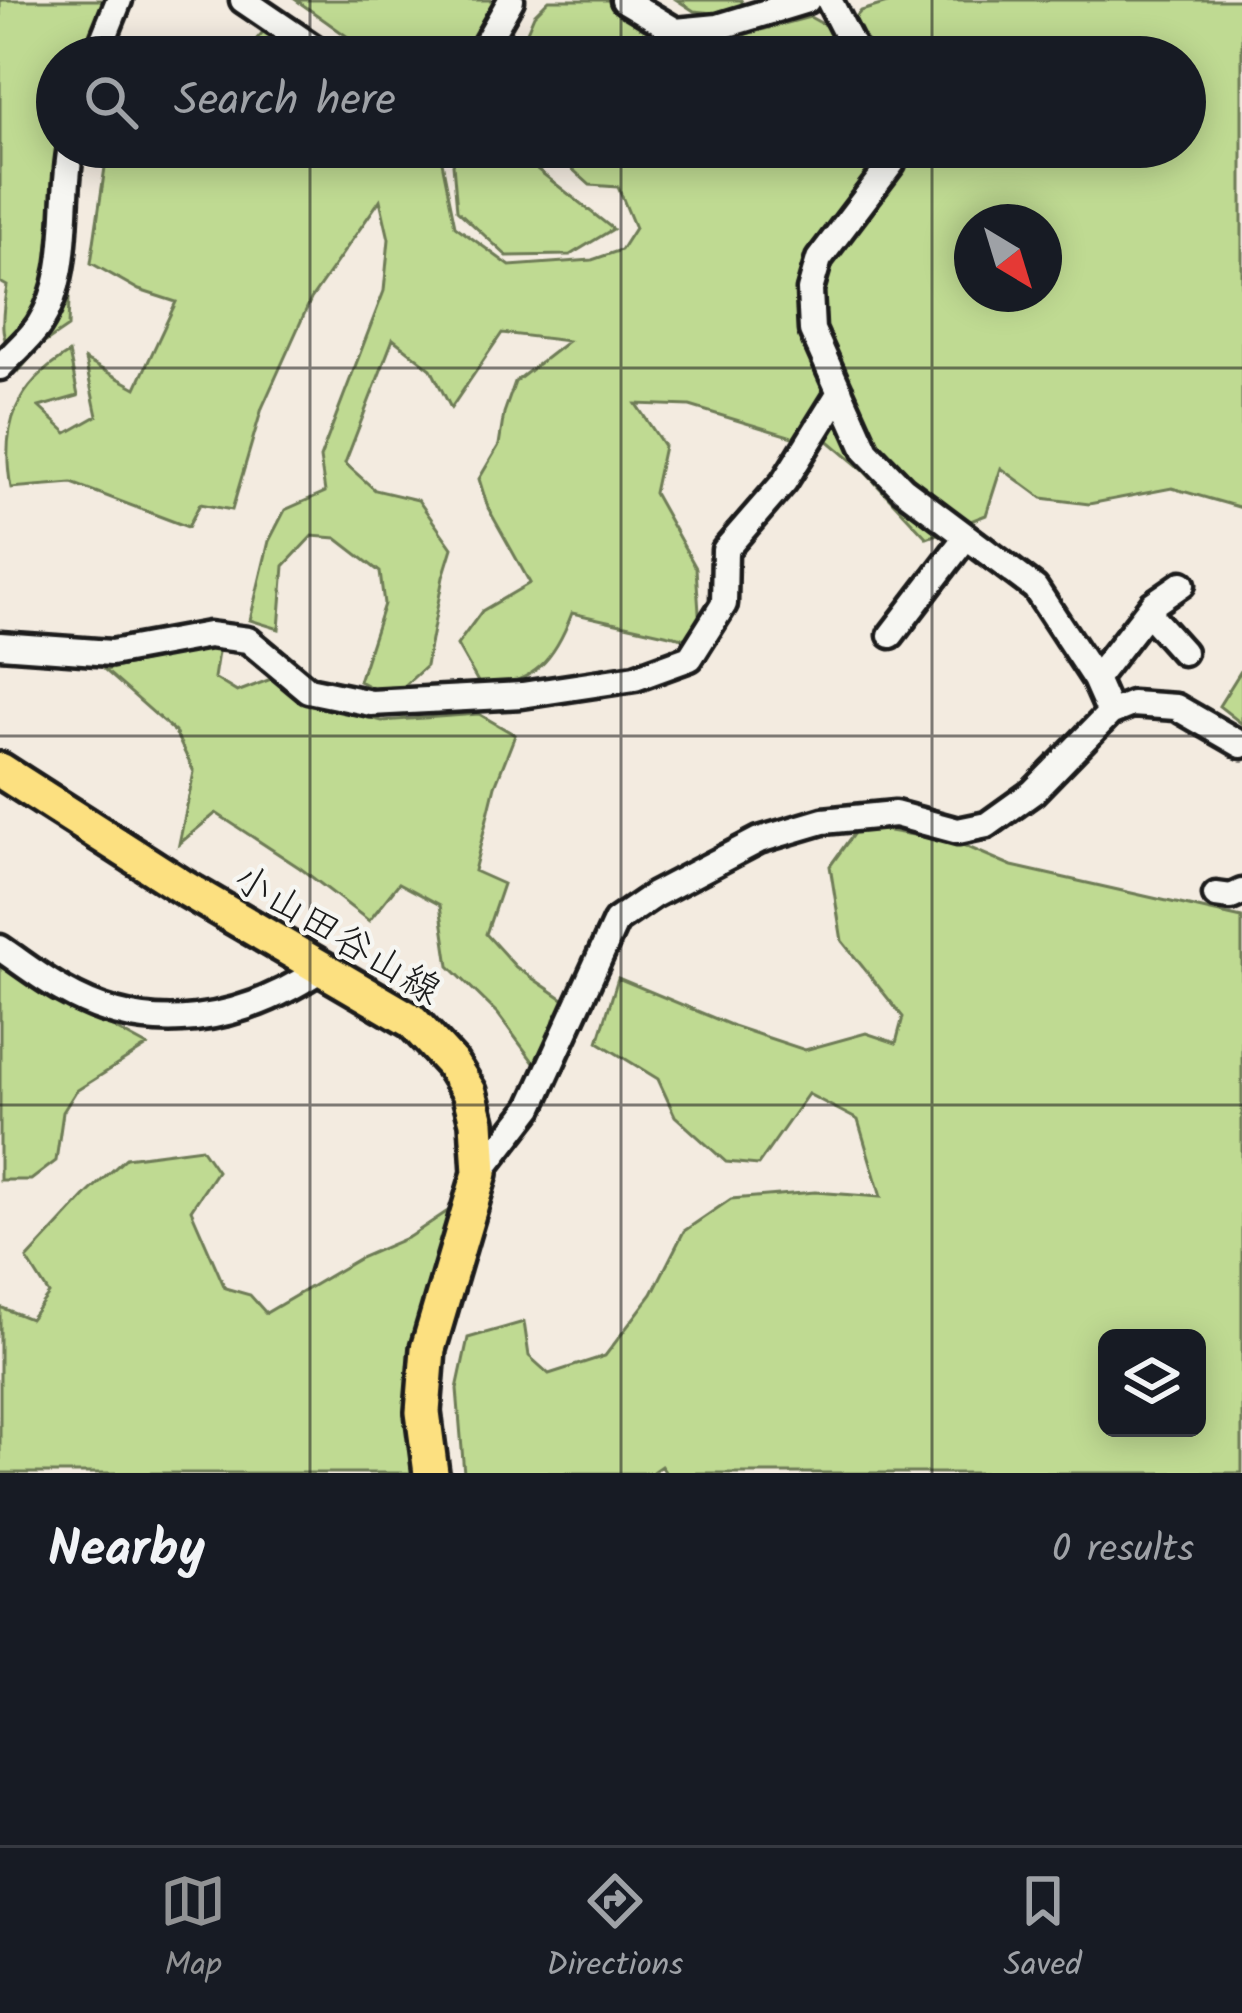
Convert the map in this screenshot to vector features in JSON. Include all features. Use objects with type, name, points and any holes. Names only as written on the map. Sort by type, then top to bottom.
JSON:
[{"type":"main road","name":"小山田谷山線","points":[[0,770],[181,886],[412,1022],[452,1063],[469,1092],[477,1122],[480,1173],[428,1349],[423,1412],[431,1473]]},
{"type":"street","points":[[104,36],[119,0]]},
{"type":"street","points":[[243,0],[296,36]]},
{"type":"street","points":[[490,36],[511,0]]},
{"type":"street","points":[[624,0],[676,31],[718,27],[807,0]]},
{"type":"street","points":[[829,0],[847,36]]},
{"type":"street","points":[[0,367],[40,323],[56,281],[64,240],[67,168]]},
{"type":"street","points":[[888,168],[819,259],[810,290],[812,330],[866,451],[903,489],[1035,588],[1095,679],[1110,712]]},
{"type":"street","points":[[0,646],[111,653],[209,635],[248,640],[308,689],[371,703],[522,695],[635,678],[690,658],[724,604],[725,550],[784,482],[840,392]]},
{"type":"street","points":[[891,635],[966,537]]},
{"type":"street","points":[[1095,679],[1147,612],[1182,584]]},
{"type":"street","points":[[1147,612],[1184,652]]},
{"type":"street","points":[[480,1173],[531,1107],[616,921],[654,895],[760,840],[823,821],[896,814],[958,831],[987,825],[1033,792],[1110,712],[1132,704],[1176,707],[1242,745]]},
{"type":"street","points":[[0,948],[64,992],[121,1015],[202,1021],[288,991],[321,968]]},
{"type":"green space","points":[[0,0],[108,0],[100,14],[97,36],[36,36],[36,168],[82,168],[68,327],[40,346],[19,371],[5,340],[7,286],[0,282]]},
{"type":"green space","points":[[296,0],[501,0],[483,36],[347,36]]},
{"type":"green space","points":[[549,0],[622,0],[677,29],[738,36],[525,36],[534,15]]},
{"type":"green space","points":[[677,0],[741,0],[749,17],[694,11]]},
{"type":"green space","points":[[897,0],[1242,0],[1242,508],[1172,488],[1089,504],[1042,498],[1001,468],[986,515],[927,538],[863,470],[819,433],[802,440],[690,406],[636,404],[664,446],[654,493],[696,568],[701,642],[572,613],[558,644],[540,666],[516,681],[482,689],[457,645],[482,611],[530,583],[488,508],[479,479],[499,445],[515,382],[568,341],[502,333],[451,408],[431,369],[393,339],[345,463],[375,490],[418,500],[452,548],[426,666],[391,698],[359,681],[384,604],[380,572],[336,538],[312,536],[284,566],[279,629],[250,620],[269,541],[285,510],[325,492],[320,458],[384,291],[389,239],[380,200],[311,299],[262,408],[232,510],[200,504],[188,527],[72,483],[11,488],[11,426],[24,393],[36,379],[69,353],[78,396],[39,407],[67,433],[97,416],[85,360],[136,388],[176,302],[139,290],[91,263],[105,168],[443,168],[455,226],[510,266],[592,260],[621,250],[635,228],[618,187],[590,185],[571,168],[1206,168],[1206,36],[738,36],[810,17],[841,34],[861,11]]},
{"type":"green space","points":[[269,25],[286,36],[259,36]]},
{"type":"green space","points":[[453,168],[536,168],[613,229],[570,255],[507,256],[457,210]]},
{"type":"green space","points":[[219,646],[214,678],[237,692],[279,676],[308,702],[382,721],[479,714],[515,735],[495,786],[474,871],[503,884],[486,934],[516,967],[566,1001],[554,1019],[545,1078],[498,1014],[449,966],[440,905],[399,883],[369,921],[216,813],[179,844],[194,772],[175,732],[105,670]]},
{"type":"green space","points":[[1242,669],[1242,724],[1219,706]]},
{"type":"green space","points":[[859,826],[956,842],[1012,866],[1242,918],[1242,1473],[666,1473],[661,1466],[651,1473],[464,1473],[457,1389],[468,1338],[524,1322],[529,1356],[549,1374],[605,1356],[652,1294],[684,1231],[731,1199],[815,1192],[881,1197],[858,1120],[808,1094],[758,1165],[726,1162],[675,1116],[658,1079],[598,1042],[618,978],[805,1050],[866,1033],[896,1043],[903,1017],[842,941],[830,866]]},
{"type":"green space","points":[[0,960],[49,993],[147,1046],[76,1091],[63,1112],[56,1161],[31,1180],[0,1180]]},
{"type":"green space","points":[[201,1148],[217,1171],[191,1210],[225,1288],[250,1295],[266,1313],[360,1258],[409,1237],[466,1199],[433,1399],[441,1473],[0,1473],[0,1307],[30,1319],[49,1294],[27,1259],[126,1158]]}]
